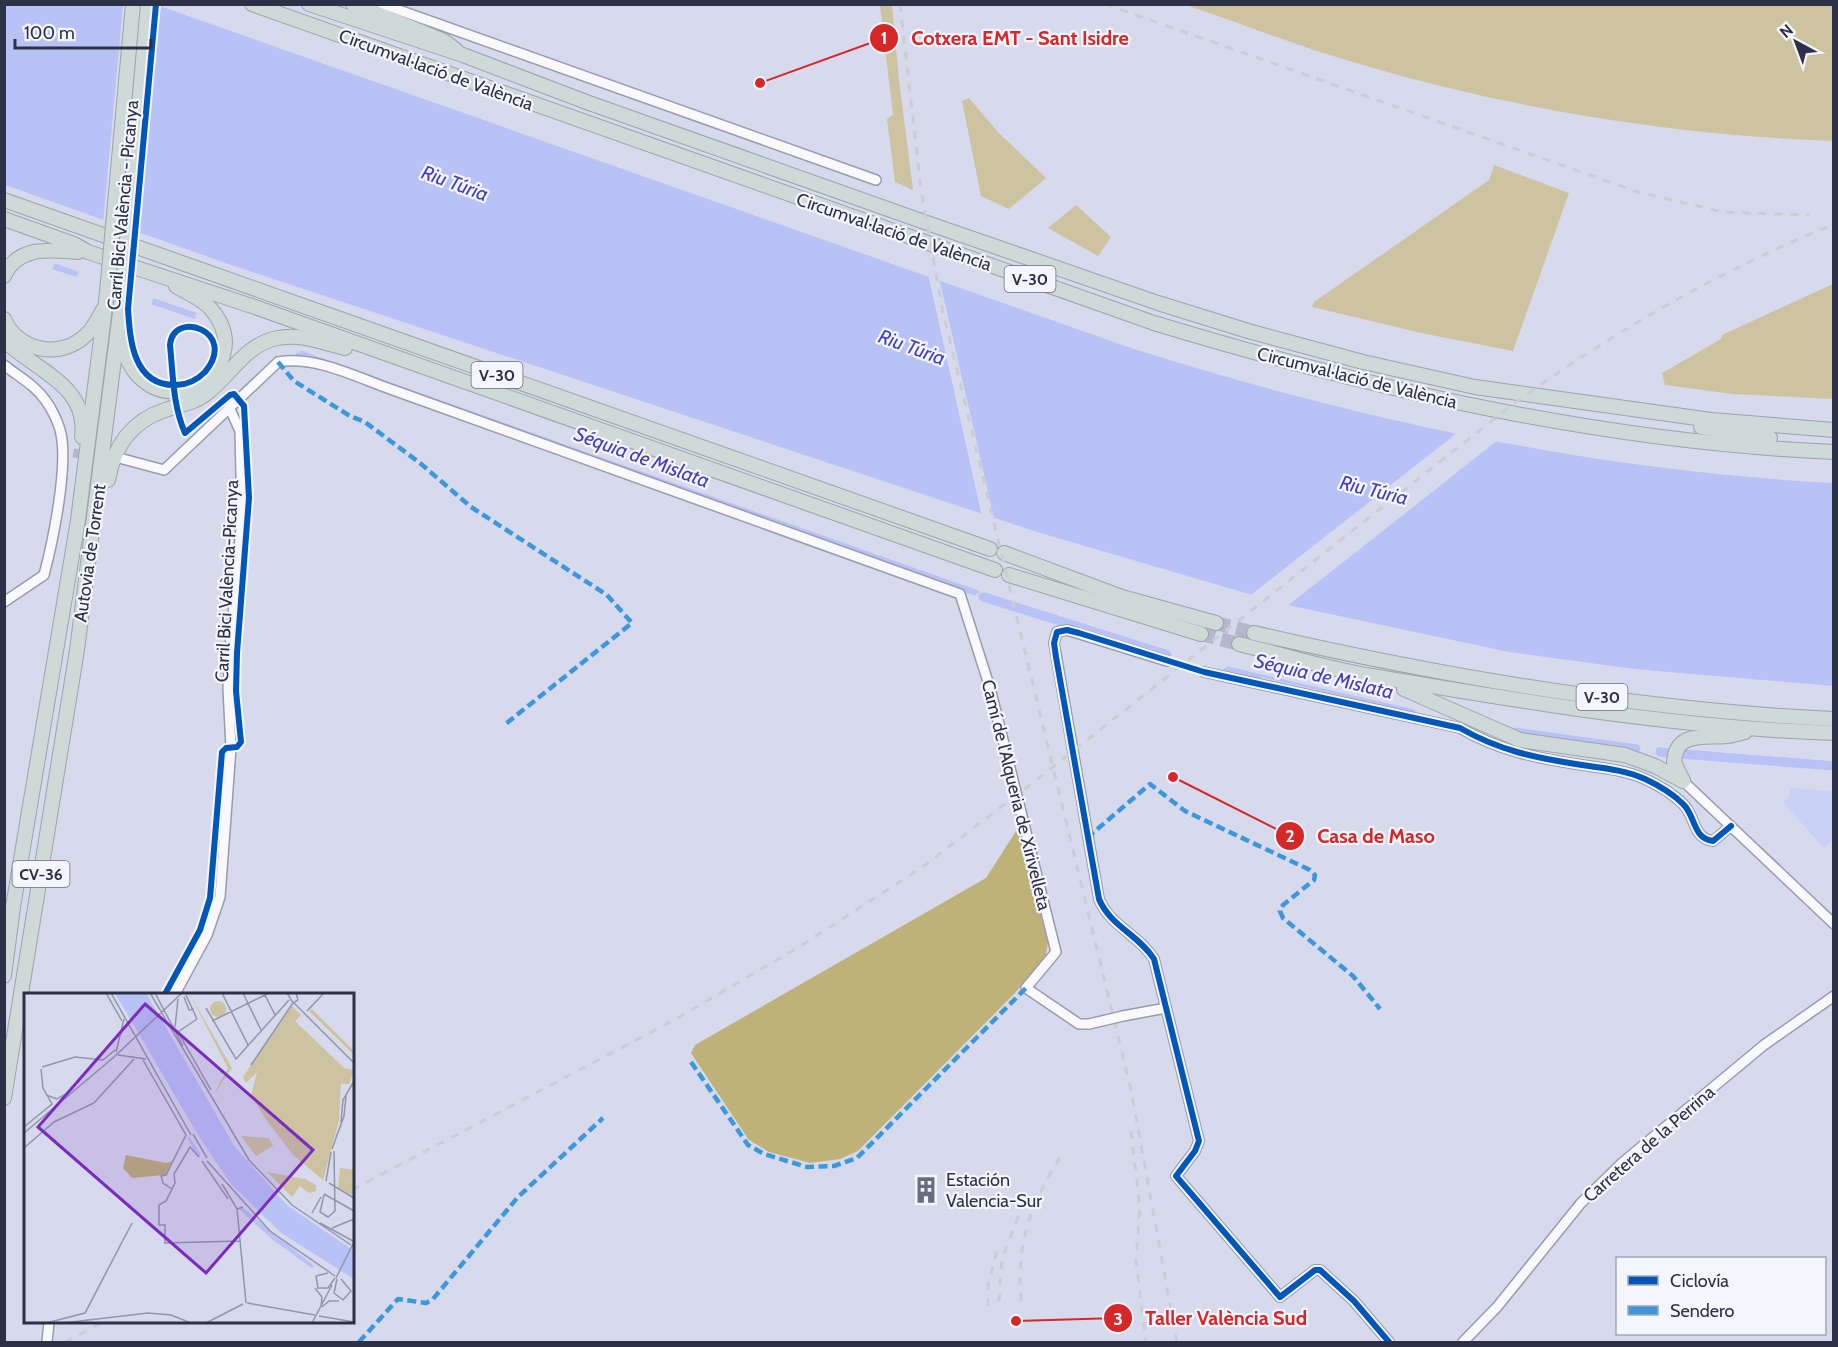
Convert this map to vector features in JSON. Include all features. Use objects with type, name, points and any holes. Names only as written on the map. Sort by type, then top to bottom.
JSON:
[{"type":"highway","name":"Autovia de Torrent","points":[[4,976],[72,540],[78,519],[106,299],[133,4]]},
{"type":"highway","name":"Autovia de Torrent","points":[[4,1098],[77,650],[122,297],[148,4]]},
{"type":"highway","name":"Circumval·lació de València","points":[[252,4],[1132,315],[1250,352],[1491,410],[1712,442],[1833,452]]},
{"type":"highway","name":"Circumval·lació de València","points":[[309,4],[463,55],[727,153],[1158,303],[1248,331],[1364,362],[1475,387],[1711,420],[1833,430]]},
{"type":"highway","points":[[352,4],[444,41],[463,55]]},
{"type":"highway","name":"V-30","points":[[4,200],[990,549]]},
{"type":"highway","name":"V-30","points":[[4,219],[74,244],[88,252],[167,280],[189,284],[1002,573],[1201,634]]},
{"type":"highway","points":[[4,276],[23,256],[38,250],[88,252]]},
{"type":"highway","points":[[118,330],[128,363],[136,375],[153,388],[165,392],[190,391],[211,377],[218,367],[225,345],[218,319],[210,308],[167,280]]},
{"type":"highway","points":[[4,319],[25,344],[39,349],[65,348],[88,334],[106,299]]},
{"type":"highway","points":[[77,650],[86,629],[111,466],[120,445],[135,425],[150,416],[205,395],[244,355],[275,338],[293,336],[344,348],[365,347]]},
{"type":"highway","points":[[4,340],[63,383],[78,404],[83,426],[71,519],[72,540]]},
{"type":"highway","points":[[1475,387],[1494,395],[1595,412],[1761,437],[1833,444]]},
{"type":"highway","points":[[1004,554],[1122,597],[1216,623]]},
{"type":"highway","name":"V-30","points":[[1254,633],[1372,660],[1586,695],[1707,709],[1833,718]]},
{"type":"highway","name":"V-30","points":[[1239,644],[1371,676],[1589,711],[1749,730],[1833,733]]},
{"type":"highway","points":[[1372,660],[1393,669],[1571,704],[1589,711]]},
{"type":"highway","points":[[1371,676],[1419,693],[1511,737],[1625,755],[1655,766],[1683,781]]},
{"type":"highway","points":[[1683,781],[1674,762],[1678,747],[1684,741],[1692,737],[1728,736],[1749,730]]},
{"type":"highway","points":[[4,927],[13,907]]},
{"type":"street","points":[[382,4],[876,180]]},
{"type":"street","name":"Camí de l'Alqueria de Xirivelleta","points":[[229,407],[278,362],[292,359],[317,364],[960,594],[990,688],[1056,952],[1026,988],[1079,1024],[1089,1024],[1166,1008]]},
{"type":"street","points":[[4,365],[31,384],[46,402],[61,432],[63,451],[54,537],[44,575],[4,602]]},
{"type":"street","points":[[123,459],[164,470],[229,407],[240,431],[242,517],[230,648],[228,688],[231,748],[220,897],[207,935],[176,993]]},
{"type":"street","points":[[63,451],[73,453]]},
{"type":"street","points":[[1167,661],[1067,630],[1057,632],[1054,643],[1099,899],[1104,910],[1144,944],[1154,959],[1199,1141],[1195,1151],[1176,1176],[1280,1297],[1315,1270],[1320,1270],[1353,1301],[1389,1342]]},
{"type":"street","points":[[1204,672],[1460,728],[1489,744],[1520,754],[1616,770],[1649,781],[1683,804],[1690,813],[1695,829],[1708,840],[1713,841],[1731,826]]},
{"type":"street","points":[[1683,781],[1833,924]]},
{"type":"street","name":"Carretera de la Perrina","points":[[1463,1342],[1497,1307],[1581,1203],[1622,1163],[1764,1045],[1833,996]]},
{"type":"street","points":[[47,1342],[49,1323]]},
{"type":"shaded area","points":[[880,5],[892,5],[913,190],[895,182],[887,119],[893,115]]},
{"type":"shaded area","points":[[1186,5],[1833,5],[1833,141],[1773,138],[1655,126],[1596,118],[1479,95],[1341,58]]},
{"type":"shaded area","points":[[969,98],[998,132],[1046,178],[1009,209],[981,196],[962,101]]},
{"type":"shaded area","points":[[1494,165],[1569,193],[1513,351],[1426,334],[1312,307],[1314,302],[1489,180]]},
{"type":"shaded area","points":[[1076,205],[1111,237],[1098,256],[1048,228]]},
{"type":"shaded area","points":[[1833,284],[1833,399],[1733,394],[1665,385],[1662,373],[1721,339],[1722,335]]},
{"type":"shaded area","points":[[1790,788],[1833,791],[1833,839],[1824,848],[1783,802],[1789,797]]},
{"type":"shaded area","points":[[1018,828],[1048,943],[1046,955],[1015,993],[858,1151],[840,1159],[810,1163],[769,1152],[749,1140],[691,1053],[695,1045],[986,878]]},
{"type":"water","name":"Riu Túria","points":[[5,5],[157,5],[1128,347],[1301,397],[1389,419],[1565,454],[1654,467],[1833,483],[1833,686],[1634,669],[1509,652],[1283,604],[1037,532],[231,265],[5,185]]},
{"type":"pier","points":[[123,5],[157,5],[136,235],[103,224]]},
{"type":"pier","points":[[928,274],[939,278],[995,522],[982,517]]},
{"type":"pier","points":[[1457,433],[1498,440],[1285,608],[1247,598]]},
{"type":"waterway","name":"Séquia de Mislata","points":[[55,265],[77,273]]},
{"type":"waterway","name":"Séquia de Mislata","points":[[54,268],[76,275]]},
{"type":"waterway","name":"Séquia de Mislata","points":[[154,300],[195,314]]},
{"type":"waterway","name":"Séquia de Mislata","points":[[153,303],[194,317]]},
{"type":"waterway","name":"Séquia de Mislata","points":[[301,352],[330,363]]},
{"type":"waterway","name":"Séquia de Mislata","points":[[297,354],[310,358]]},
{"type":"waterway","name":"Séquia de Mislata","points":[[373,378],[978,592]]},
{"type":"waterway","name":"Séquia de Mislata","points":[[864,555],[975,594]]},
{"type":"waterway","name":"Séquia de Mislata","points":[[985,594],[1168,652]]},
{"type":"waterway","name":"Séquia de Mislata","points":[[983,597],[1167,655]]},
{"type":"waterway","name":"Séquia de Mislata","points":[[1228,668],[1414,711]]},
{"type":"waterway","name":"Séquia de Mislata","points":[[1227,672],[1257,679]]},
{"type":"waterway","name":"Séquia de Mislata","points":[[1515,729],[1636,746]]},
{"type":"waterway","name":"Séquia de Mislata","points":[[1516,733],[1636,749]]},
{"type":"waterway","name":"Séquia de Mislata","points":[[1658,749],[1670,750]]},
{"type":"waterway","name":"Séquia de Mislata","points":[[1683,751],[1834,763]]},
{"type":"waterway","name":"Séquia de Mislata","points":[[1660,752],[1669,753]]},
{"type":"waterway","name":"Séquia de Mislata","points":[[1680,754],[1834,766]]},
{"type":"tunnel","points":[[73,453],[106,457]]},
{"type":"tunnel","points":[[1216,623],[1254,633]]},
{"type":"tunnel","points":[[1201,634],[1239,644]]},
{"type":"tunnel","points":[[1167,661],[1204,672]]},
{"type":"railway","points":[[900,4],[921,189],[942,308],[1131,1090],[1177,1342]]},
{"type":"railway","points":[[1105,4],[1638,192],[1723,212],[1809,215]]},
{"type":"railway","points":[[354,1189],[674,1020],[799,947],[921,868],[1030,785],[1508,408],[1546,381],[1665,306],[1748,263],[1834,224]]},
{"type":"railway","points":[[1131,1131],[1140,1208],[1136,1260],[1146,1342]]},
{"type":"railway","points":[[1021,1301],[1021,1260],[1028,1224],[1042,1189],[1062,1154]]},
{"type":"railway","points":[[999,1301],[1002,1259],[1020,1212]]},
{"type":"railway","points":[[988,1306],[988,1286],[998,1247]]},
{"type":"railway","points":[[65,1342],[102,1323]]},
{"type":"marked path","points":[[278,362],[294,381],[350,416],[365,422],[420,463],[471,507],[607,595],[632,623],[503,726]]},
{"type":"marked path","points":[[1087,838],[1150,784],[1185,811],[1310,870],[1315,875],[1314,880],[1283,905],[1280,911],[1283,918],[1353,976],[1380,1009]]},
{"type":"marked path","points":[[691,1062],[748,1145],[764,1154],[807,1167],[834,1166],[857,1158],[1026,988]]},
{"type":"marked path","points":[[359,1342],[398,1299],[426,1303],[433,1299],[518,1197],[603,1118]]},
{"type":"cycle path","name":"Carril Bici València - Picanya","points":[[156,4],[128,309],[130,334],[142,370],[151,378],[174,385]]},
{"type":"cycle path","name":"Carril Bici València - Picanya","points":[[191,327],[201,330],[210,336],[214,345],[213,358],[205,372],[192,382],[174,385],[170,345],[174,334],[182,328],[191,327]]},
{"type":"cycle path","name":"Carril Bici València - Picanya","points":[[166,993],[200,930],[210,898],[222,752],[226,748],[237,747],[241,742],[236,691],[237,653],[249,498],[244,406],[234,394],[230,395],[185,433],[178,412],[174,385]]},
{"type":"cycle path","points":[[1389,1342],[1354,1301],[1320,1270],[1315,1270],[1280,1297],[1176,1176],[1195,1151],[1199,1141],[1154,959],[1141,943],[1117,924],[1099,899],[1056,657],[1054,643],[1057,632],[1067,630],[1079,633],[1204,672],[1460,728],[1504,748],[1534,756],[1630,773],[1655,784],[1679,800],[1687,809],[1701,836],[1706,839],[1713,841],[1731,826]]},
{"type":"place","name":"Cotxera EMT - Sant Isidre","points":[[760,83]]},
{"type":"place","name":"Casa de Maso","points":[[1173,777]]},
{"type":"place","name":"Estación Valencia-Sur","points":[[926,1190]]},
{"type":"place","name":"Taller València Sud","points":[[1016,1321]]}]
